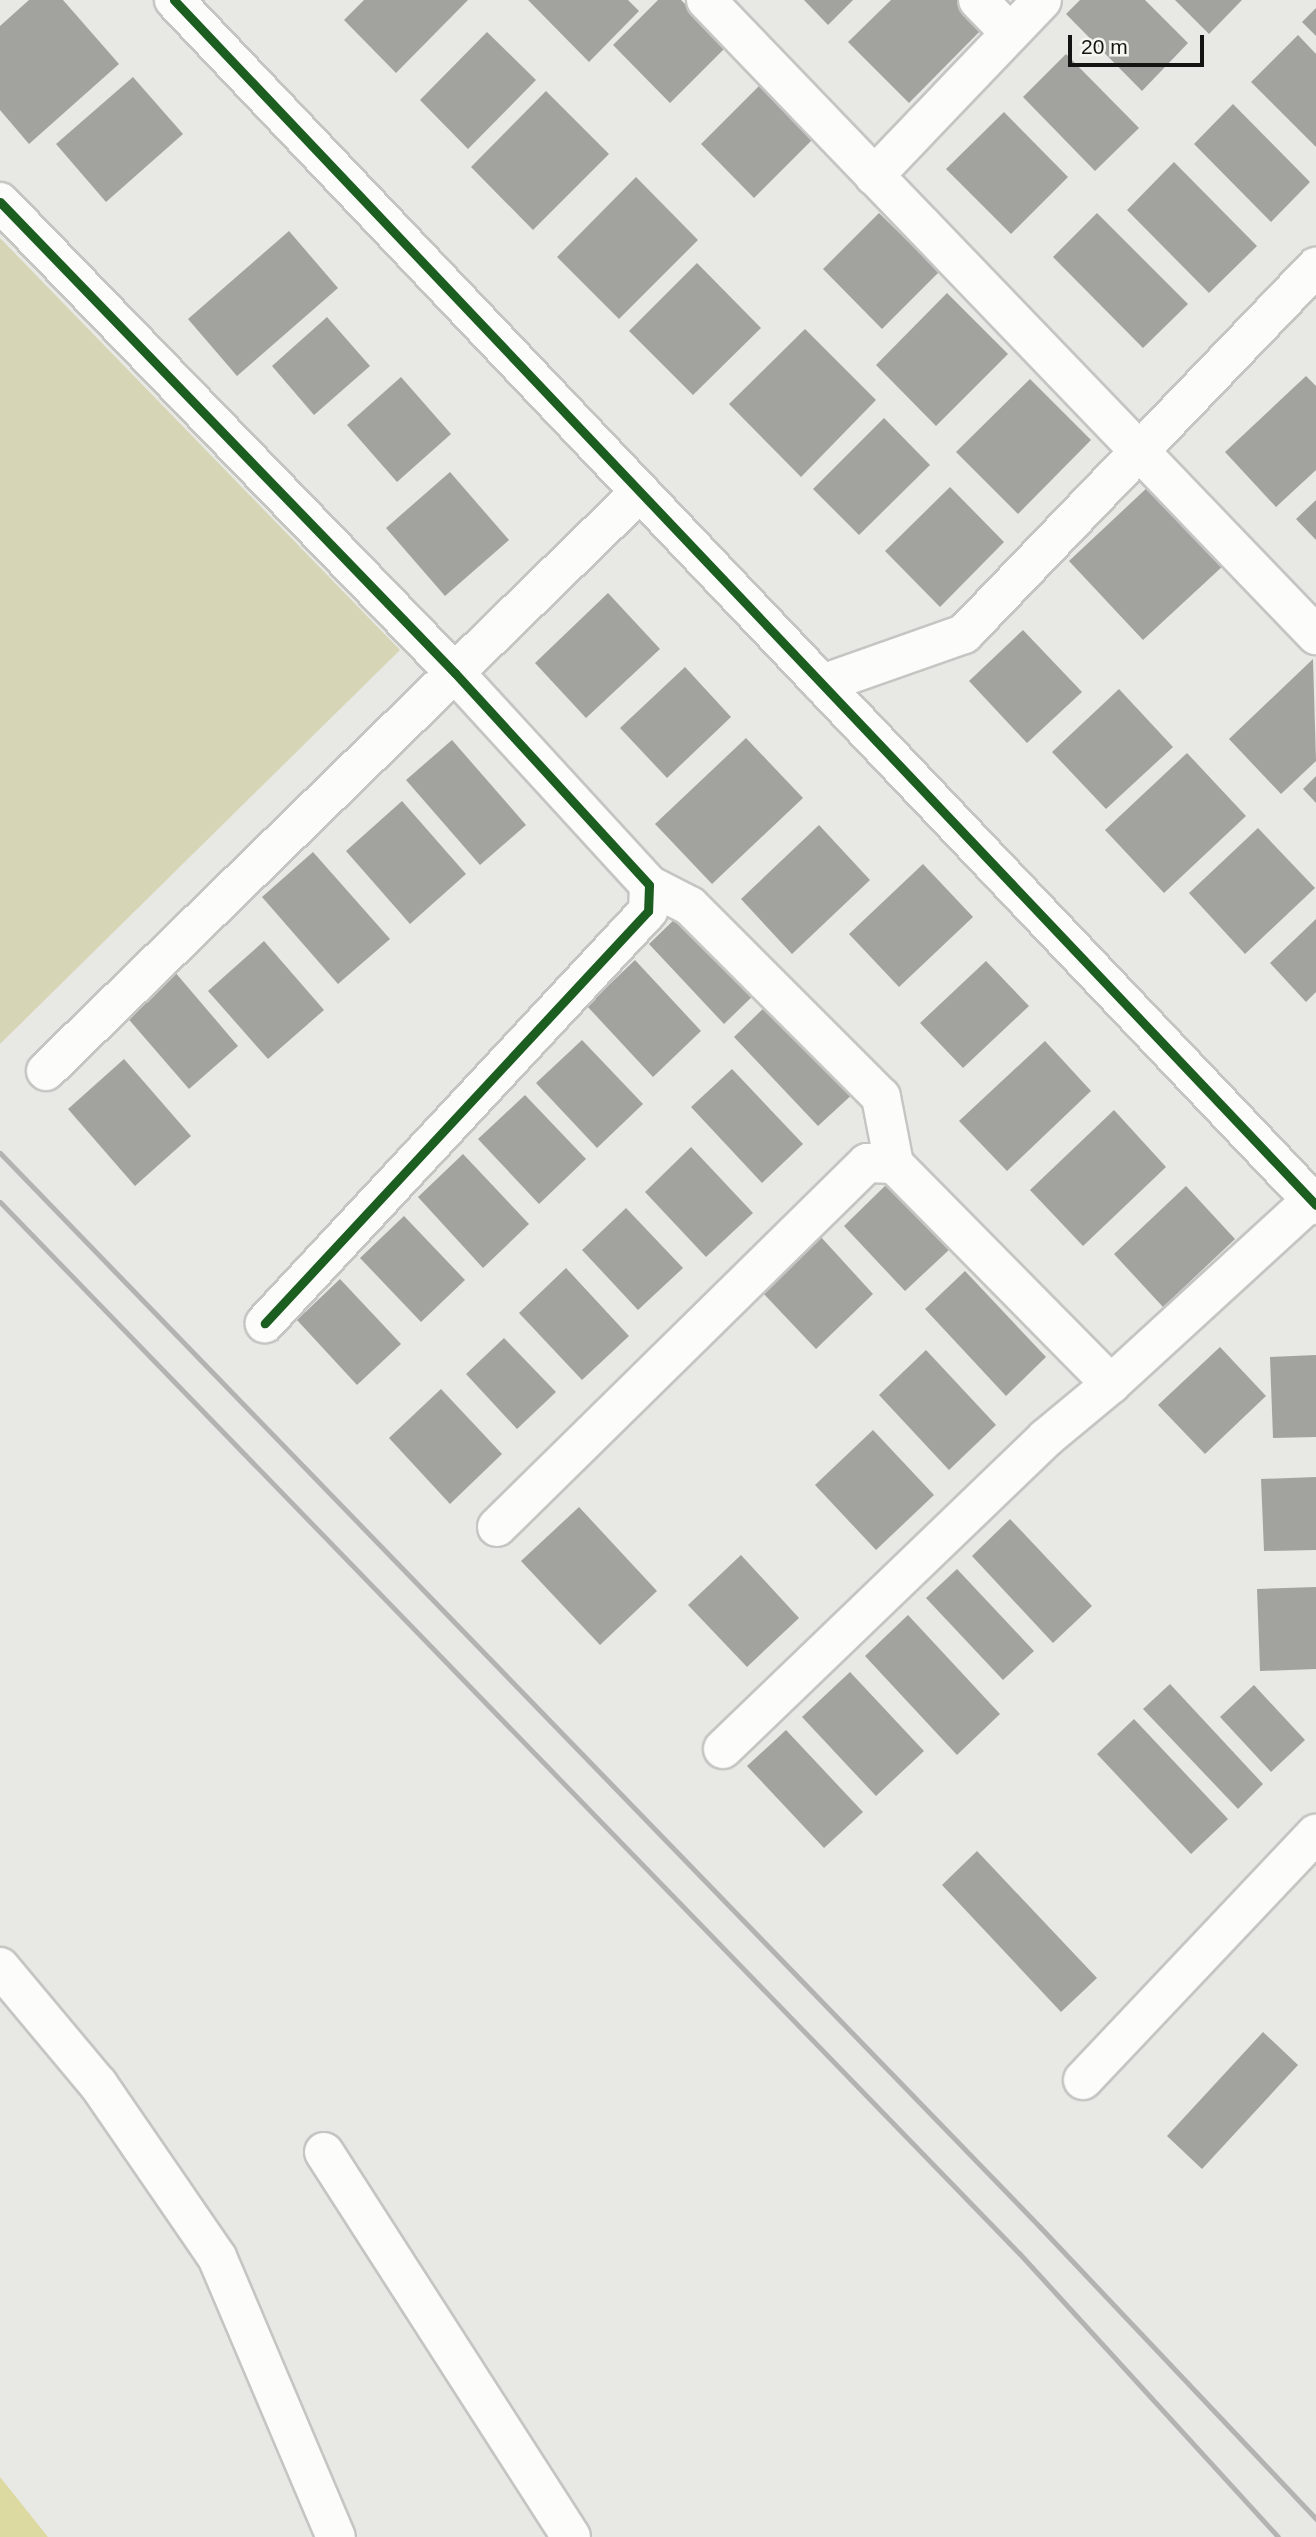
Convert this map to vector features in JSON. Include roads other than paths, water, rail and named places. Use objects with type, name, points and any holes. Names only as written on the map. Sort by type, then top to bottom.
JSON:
[{"type":"street","points":[[174,0],[1315,1200],[1111,1384],[1046,1438],[723,1749]]},
{"type":"street","points":[[706,0],[1316,635]]},
{"type":"street","points":[[978,0],[1010,33]]},
{"type":"street","points":[[874,176],[1042,0]]},
{"type":"street","points":[[0,202],[455,673],[649,885],[690,906],[881,1097],[894,1164],[1111,1384]]},
{"type":"street","points":[[822,684],[964,634],[1316,267]]},
{"type":"street","points":[[46,1070],[640,492]]},
{"type":"street","points":[[265,1323],[648,911],[649,885]]},
{"type":"street","points":[[497,1527],[867,1163],[894,1164]]},
{"type":"street","points":[[1083,2080],[1316,1834]]},
{"type":"street","points":[[0,1967],[98,2084],[217,2257],[336,2537]]},
{"type":"street","points":[[324,2152],[571,2537]]},
{"type":"railway","points":[[0,1153],[1040,2227],[1316,2519]]},
{"type":"railway","points":[[0,1202],[1019,2253],[1278,2537]]}]
